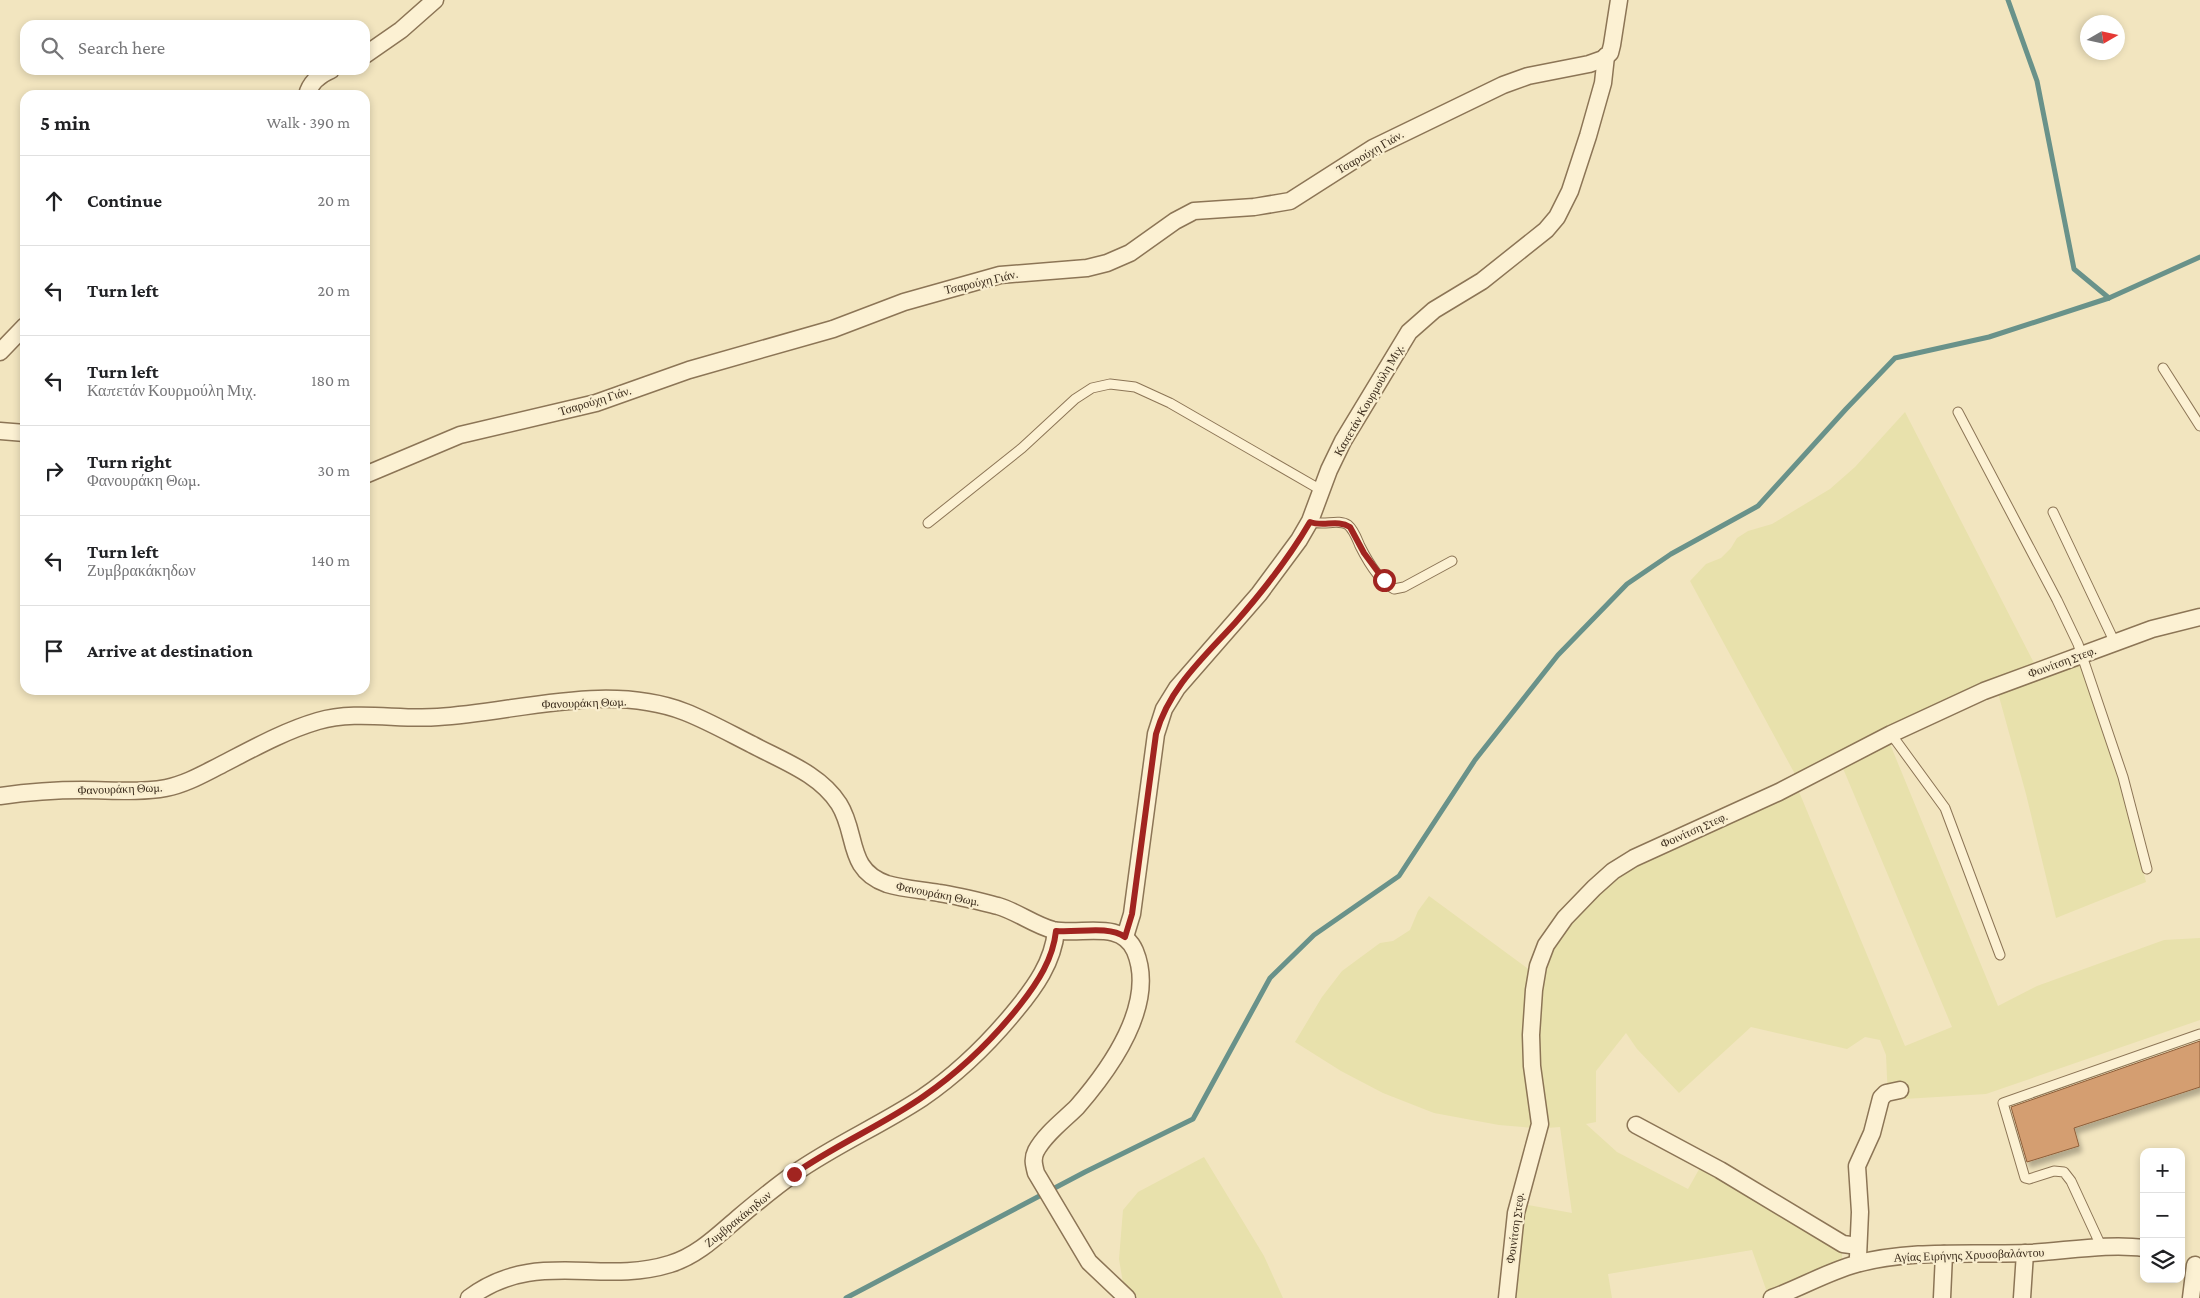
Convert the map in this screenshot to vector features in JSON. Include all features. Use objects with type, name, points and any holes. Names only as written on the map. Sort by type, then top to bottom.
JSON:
[{"type":"street","points":[[370,52],[401,30],[435,0]]},
{"type":"street","name":"Καπετάν Κουρμούλη Μιχ.","points":[[1125,937],[1133,906],[1156,734],[1164,709],[1185,678],[1237,621],[1289,556],[1310,522],[1321,490],[1350,427],[1409,332],[1428,315],[1487,277],[1546,230],[1557,217],[1570,191],[1588,136],[1603,83],[1606,56],[1612,45],[1619,0]]},
{"type":"street","name":"Τσαρούχη Γιάν.","points":[[370,473],[460,434],[596,403],[689,370],[833,329],[904,302],[1000,275],[1107,264],[1130,253],[1175,221],[1194,211],[1254,207],[1290,201],[1374,148],[1503,84],[1528,76],[1589,64],[1606,56]]},
{"type":"street","points":[[308,90],[315,80],[323,75]]},
{"type":"street","points":[[0,352],[20,331]]},
{"type":"street","points":[[0,431],[20,433]]},
{"type":"street","name":"Φοινίτση Στεφ.","points":[[1507,1298],[1516,1213],[1540,1124],[1532,1066],[1531,1029],[1534,990],[1543,952],[1556,929],[1594,888],[1613,871],[1634,858],[1779,792],[1891,734],[1984,691],[2082,656],[2115,642],[2162,626],[2200,617]]},
{"type":"street","name":"Φανουράκη Θωμ.","points":[[0,796],[43,791],[147,790],[174,786],[193,780],[292,730],[327,718],[354,716],[442,717],[573,701],[625,700],[646,702],[666,706],[698,717],[814,778],[840,806],[846,817],[857,859],[862,868],[873,878],[898,887],[941,893],[1007,909],[1056,931],[1106,931],[1117,932],[1125,937]]},
{"type":"street","name":"Ζυμβρακάκηδων","points":[[469,1298],[494,1282],[521,1273],[558,1269],[640,1269],[670,1264],[693,1254],[799,1170],[913,1104],[962,1066],[1004,1024],[1029,994],[1050,957],[1056,931]]},
{"type":"street","points":[[1125,937],[1135,953],[1140,968],[1139,998],[1133,1021],[1114,1056],[1091,1090],[1036,1151],[1034,1163],[1036,1173],[1088,1262],[1127,1298]]},
{"type":"street","points":[[1857,1264],[1860,1212],[1857,1166],[1872,1133],[1881,1098],[1886,1093],[1900,1090]]},
{"type":"street","points":[[1636,1125],[1720,1170],[1843,1244],[1858,1246]]},
{"type":"street","name":"Αγίας Ειρήνης Χρυσοβαλάντου","points":[[1772,1298],[1857,1264],[1899,1257],[2140,1248]]},
{"type":"street","points":[[2022,1298],[2025,1253]]},
{"type":"street","points":[[1942,1298],[1944,1254]]},
{"type":"street","points":[[2191,1298],[2192,1263]]},
{"type":"lane","points":[[2164,368],[2200,426]]},
{"type":"lane","points":[[928,523],[1022,448],[1075,399],[1092,388],[1110,384],[1135,387],[1170,403],[1321,490]]},
{"type":"lane","points":[[1958,412],[2057,600],[2082,656],[2123,777],[2147,869]]},
{"type":"lane","points":[[2053,512],[2115,642]]},
{"type":"lane","points":[[1310,522],[1319,524],[1340,522],[1350,527],[1367,557],[1384,580],[1394,589],[1404,587],[1452,561]]},
{"type":"lane","points":[[1891,734],[1945,808],[2000,955]]},
{"type":"lane","points":[[2102,1248],[2071,1181],[2064,1172],[2054,1171],[2029,1179],[2025,1178],[2004,1103],[2200,1034]]},
{"type":"shaded area","points":[[1905,412],[2034,663],[1986,682],[1796,776],[1690,581],[1706,564],[1721,558],[1731,548],[1737,538],[1748,531],[1772,524],[1830,489],[1855,467]]},
{"type":"shaded area","points":[[2080,664],[2120,777],[2146,882],[2056,918],[2026,794],[1998,693]]},
{"type":"shaded area","points":[[1890,744],[1998,1006],[2037,986],[2164,940],[2200,938],[2200,1020],[1986,1094],[1888,1100],[1886,1055],[1880,1040],[1865,1037],[1847,1049],[1751,1027],[1679,1093],[1637,1049],[1626,1033],[1596,1071],[1596,1122],[1586,1124],[1617,1152],[1688,1189],[1702,1164],[1842,1251],[1842,1263],[1767,1292],[1752,1250],[1608,1274],[1612,1298],[1513,1298],[1522,1204],[1572,1213],[1560,1127],[1547,1128],[1542,1093],[1536,1017],[1548,949],[1586,904],[1631,866],[1797,787],[1905,1046],[1952,1027],[1842,766]]},
{"type":"shaded area","points":[[1429,896],[1531,971],[1534,1128],[1499,1125],[1434,1113],[1383,1093],[1341,1071],[1295,1042],[1322,997],[1342,971],[1380,943],[1393,941],[1410,930],[1418,911]]},
{"type":"shaded area","points":[[1204,1157],[1264,1256],[1283,1298],[1138,1298],[1123,1283],[1119,1259],[1123,1210],[1138,1192]]},
{"type":"building","points":[[2200,1041],[2200,1087],[2074,1128],[2079,1146],[2027,1162],[2011,1107]]},
{"type":"waterway","points":[[2008,0],[2037,81],[2074,269],[2109,298]]},
{"type":"waterway","points":[[846,1298],[1085,1172],[1193,1119],[1270,978],[1314,935],[1399,876],[1475,760],[1558,655],[1627,584],[1671,554],[1758,506],[1895,358],[1989,337],[2109,298],[2200,257]]},
{"type":"route","points":[[794,1174],[824,1154],[924,1096],[962,1066],[1004,1024],[1029,994],[1052,951],[1056,931],[1106,931],[1117,932],[1125,937],[1132,914],[1156,734],[1164,709],[1185,678],[1237,621],[1289,556],[1310,522],[1319,524],[1340,522],[1350,527],[1364,553],[1384,580]]}]
